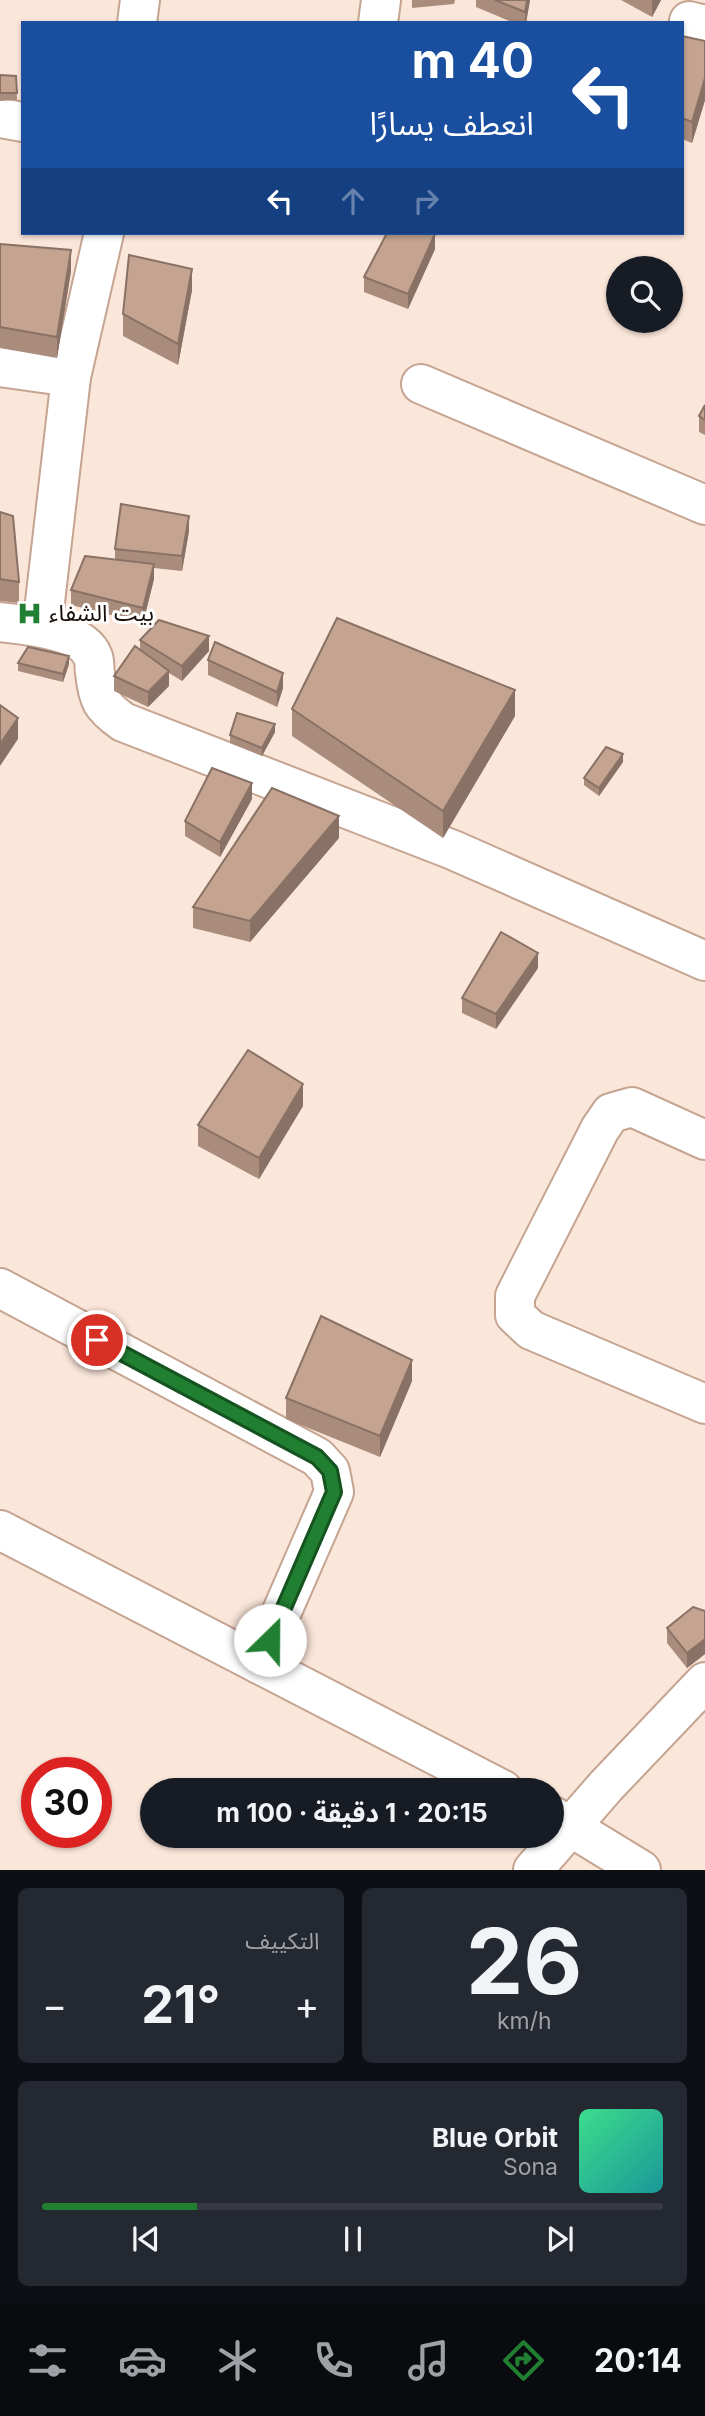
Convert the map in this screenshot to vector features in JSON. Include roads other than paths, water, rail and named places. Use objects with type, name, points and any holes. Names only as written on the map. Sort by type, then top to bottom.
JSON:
[{"type":"street","points":[[137,21],[140,0]]},
{"type":"street","points":[[378,21],[381,0]]},
{"type":"street","points":[[0,118],[21,122]]},
{"type":"street","points":[[42,628],[71,377],[104,235]]},
{"type":"street","points":[[0,367],[71,377]]},
{"type":"street","points":[[421,384],[705,505]]},
{"type":"street","points":[[0,622],[42,628],[76,638],[93,655],[96,684],[103,708],[123,722],[453,850],[705,961]]},
{"type":"street","points":[[705,1140],[632,1107],[611,1114],[600,1129],[515,1296],[515,1315],[531,1330],[705,1404]]},
{"type":"street","points":[[0,1287],[317,1457],[330,1471],[334,1492],[259,1664]]},
{"type":"street","points":[[0,1530],[480,1778]]},
{"type":"street","points":[[564,1818],[606,1786],[705,1682]]},
{"type":"street","points":[[564,1821],[641,1870]]},
{"type":"street","points":[[533,1870],[546,1848]]},
{"type":"place","name":"بيت الشفاء","points":[[29,613]]}]
